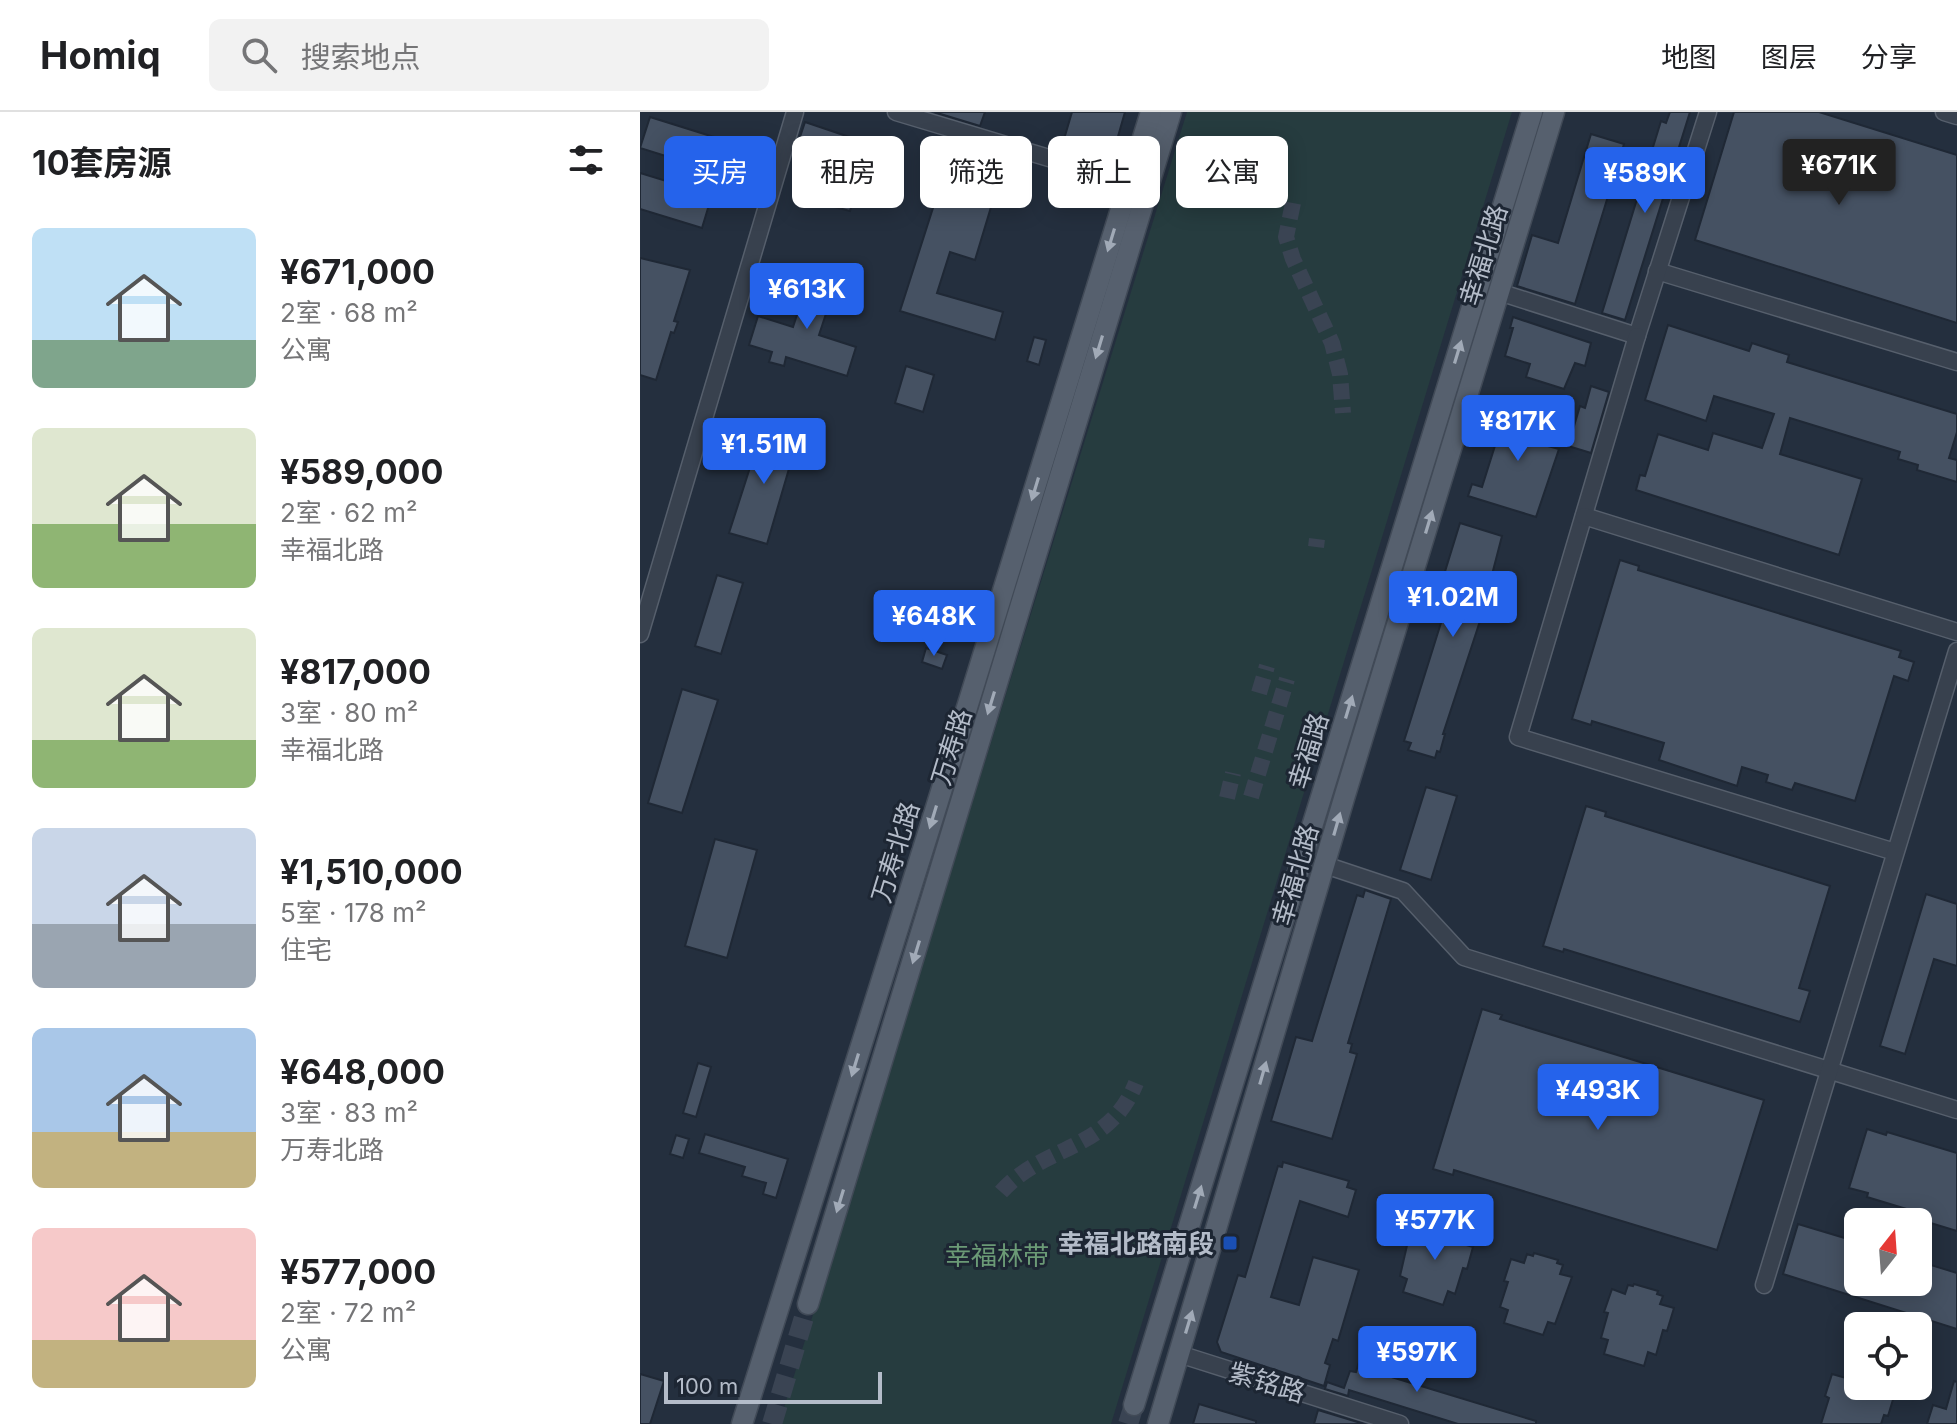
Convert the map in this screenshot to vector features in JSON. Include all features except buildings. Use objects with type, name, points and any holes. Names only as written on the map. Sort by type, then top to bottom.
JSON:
[{"type":"main road","name":"万寿北路","points":[[1143,136],[1151,112]]},
{"type":"main road","name":"万寿路","points":[[808,1304],[1171,112]]},
{"type":"main road","name":"幸福路","points":[[1134,1405],[1532,112]]},
{"type":"main road","name":"幸福北路","points":[[1158,1424],[1554,112]]},
{"type":"main road","name":"万寿北路","points":[[746,1418],[1121,208]]},
{"type":"street","points":[[640,634],[795,112]]},
{"type":"street","points":[[896,112],[1048,158]]},
{"type":"street","points":[[1708,112],[1637,336],[1518,737],[1895,852]]},
{"type":"street","points":[[1944,112],[1957,116]]},
{"type":"street","points":[[1657,271],[1957,362]]},
{"type":"street","points":[[1499,292],[1637,336]]},
{"type":"street","points":[[1584,516],[1957,632]]},
{"type":"street","points":[[1764,1285],[1957,651]]},
{"type":"street","points":[[1325,865],[1403,891],[1464,957],[1957,1110]]},
{"type":"street","name":"紫铭路","points":[[1179,1354],[1400,1424]]},
{"type":"green space","name":"幸福林带","points":[[1187,112],[1512,112],[1111,1424],[779,1424],[1157,208],[1160,208],[1176,147],[1176,208],[1288,208],[1288,136],[1180,136]]},
{"type":"tunnel","points":[[1293,203],[1286,237],[1332,343],[1340,374],[1343,413]]},
{"type":"tunnel","points":[[1316,547],[1317,539]]},
{"type":"tunnel","points":[[1259,693],[1267,666]]},
{"type":"tunnel","points":[[1251,797],[1287,679]]},
{"type":"tunnel","points":[[1227,798],[1233,773]]},
{"type":"tunnel","points":[[1001,1192],[1036,1164],[1092,1135],[1109,1122],[1124,1106],[1136,1083]]},
{"type":"tunnel","points":[[772,1424],[808,1304]]},
{"type":"tunnel","points":[[1128,1424],[1134,1405]]},
{"type":"place","name":"幸福北路南段","points":[[1230,1243]]}]
